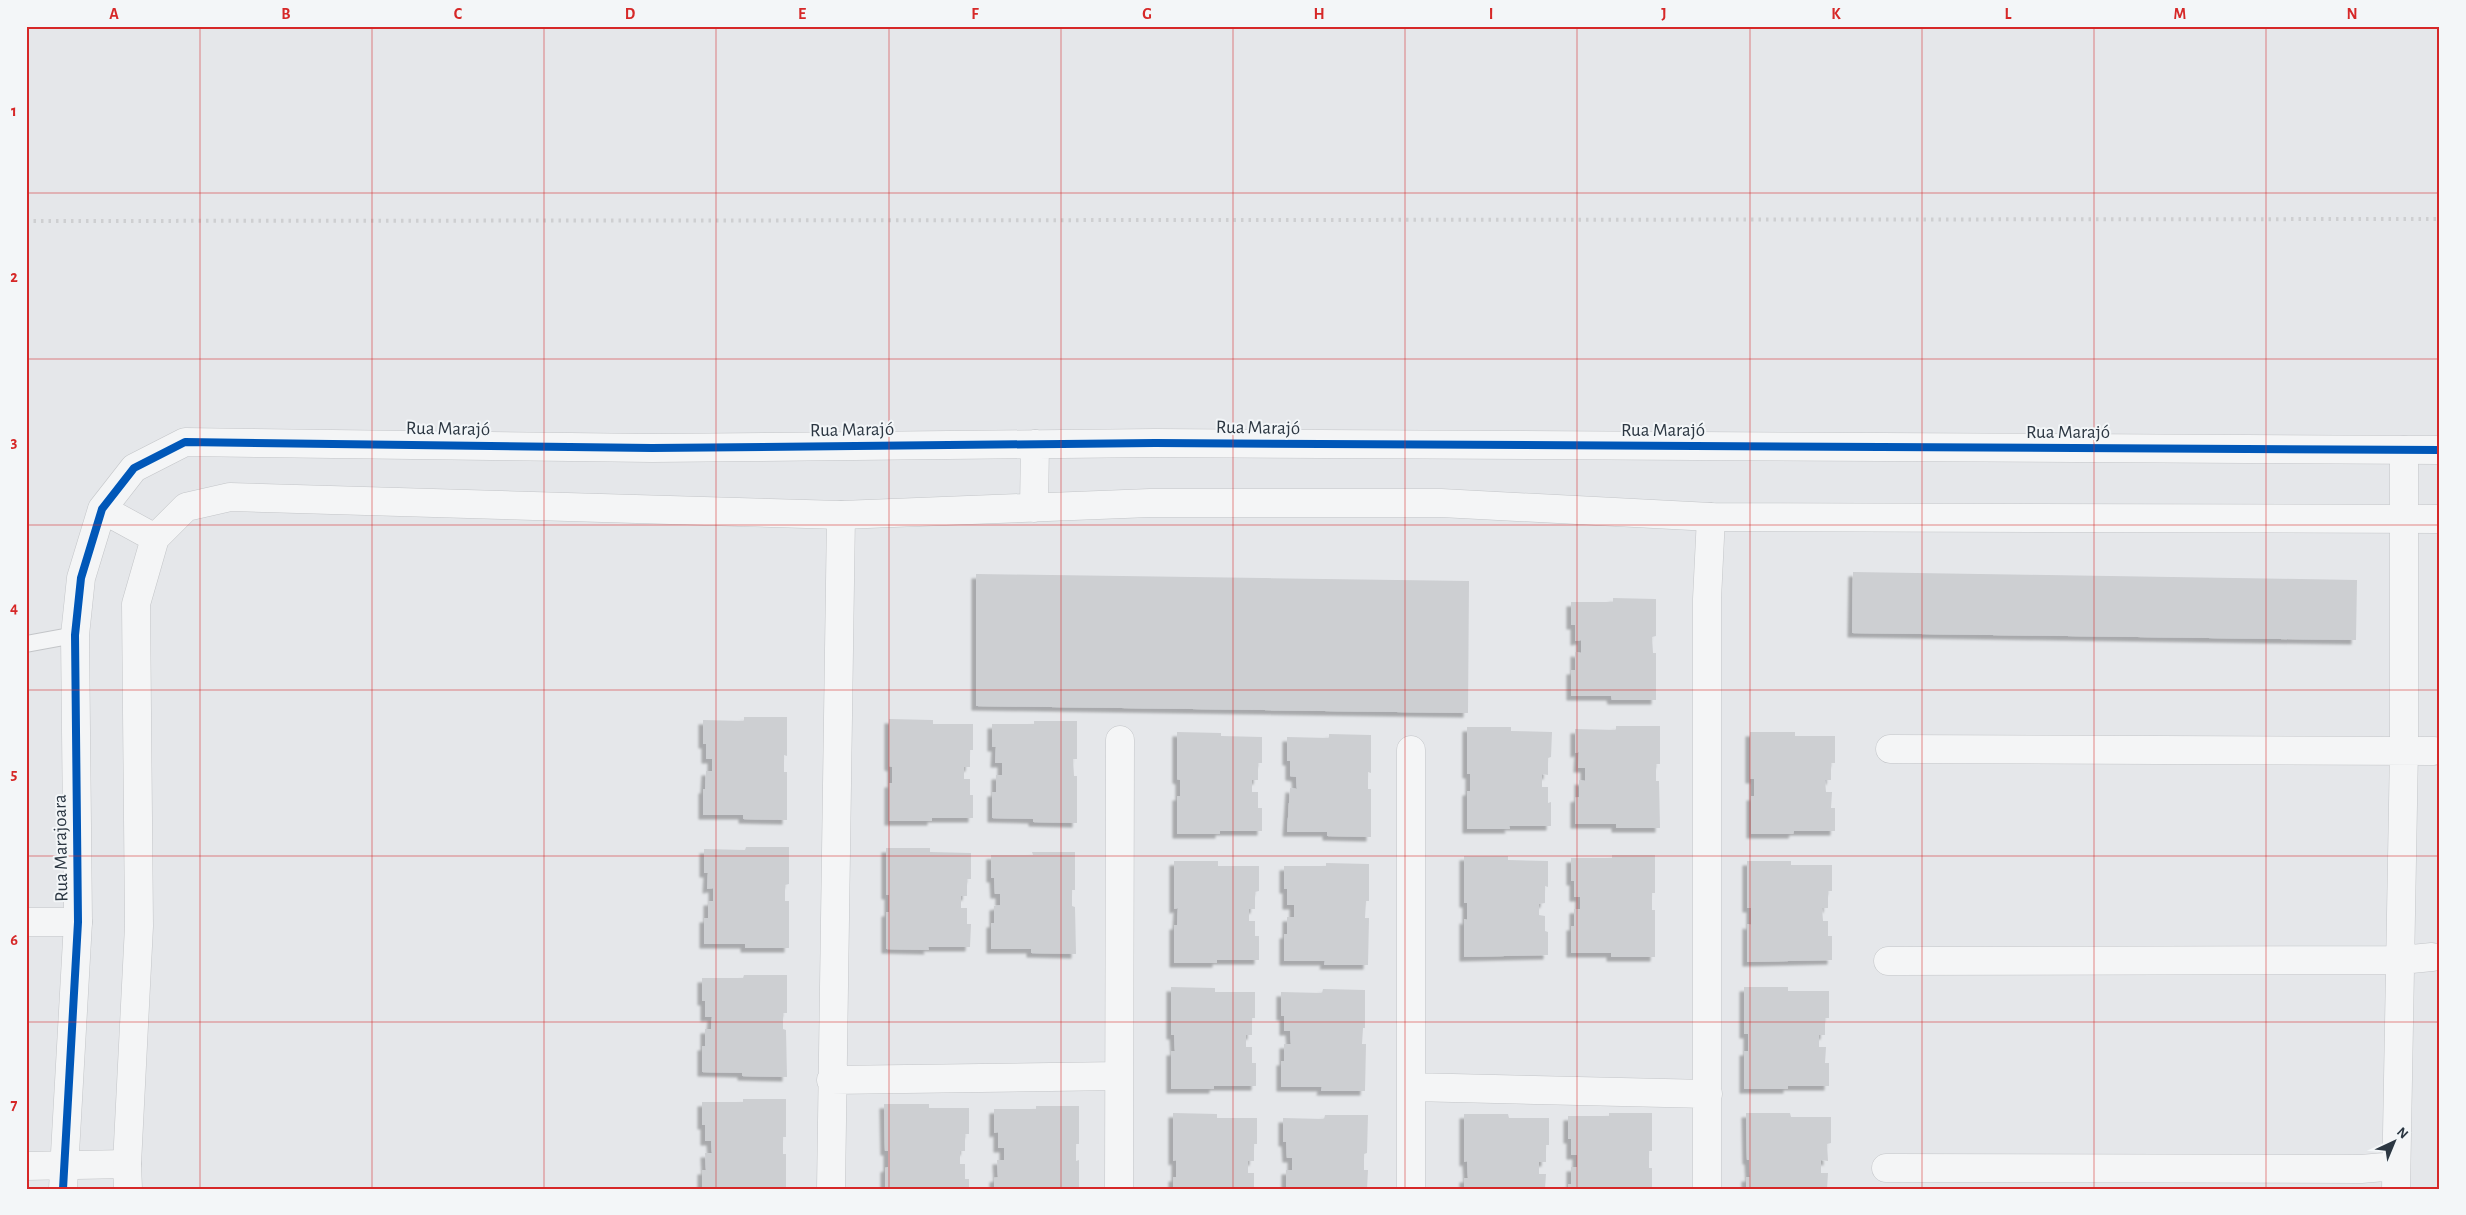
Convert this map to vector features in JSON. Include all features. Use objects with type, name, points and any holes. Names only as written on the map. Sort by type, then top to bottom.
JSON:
[{"type":"street","name":"Rua Marajó","points":[[102,509],[134,468],[185,442],[652,448],[1035,444],[2440,450]]},
{"type":"street","points":[[1034,508],[1035,444]]},
{"type":"street","points":[[1886,1168],[2361,1169],[2396,1177],[2404,749],[2404,450]]},
{"type":"street","points":[[26,1166],[63,1178],[127,1177],[139,926],[136,604],[155,538],[186,507],[230,497],[841,515],[1150,504],[1441,503],[1711,517],[2440,519]]},
{"type":"street","points":[[102,509],[155,538]]},
{"type":"street","name":"Rua Marajoara","points":[[63,1178],[78,922],[75,635],[81,578],[102,509]]},
{"type":"street","points":[[831,1189],[831,1080],[841,515]]},
{"type":"street","points":[[1707,1189],[1707,599],[1711,517]]},
{"type":"street","points":[[1119,1189],[1120,740]]},
{"type":"street","points":[[1890,748],[2404,749],[2434,751]]},
{"type":"street","points":[[1411,750],[1411,1189]]},
{"type":"street","points":[[26,922],[78,922]]},
{"type":"street","points":[[1888,962],[2400,960],[2432,957]]},
{"type":"street","points":[[831,1080],[1119,1076]]},
{"type":"street","points":[[1411,1087],[1708,1094]]},
{"type":"lane","points":[[26,644],[75,635]]},
{"type":"building","points":[[1853,572],[2357,580],[2356,640],[1852,633]]},
{"type":"building","points":[[976,574],[1469,581],[1468,713],[976,706]]},
{"type":"building","points":[[1613,598],[1656,599],[1656,636],[1652,637],[1653,653],[1656,653],[1656,700],[1612,700],[1611,696],[1571,696],[1571,670],[1575,670],[1575,652],[1581,653],[1581,640],[1575,641],[1575,625],[1571,625],[1571,602],[1613,602]]},
{"type":"building","points":[[744,717],[787,717],[787,756],[784,755],[784,772],[787,772],[787,820],[743,819],[743,815],[703,815],[703,789],[705,789],[706,771],[712,771],[712,759],[706,759],[706,744],[703,744],[703,720],[744,721]]},
{"type":"building","points":[[889,719],[933,720],[933,724],[973,724],[973,750],[970,750],[970,767],[964,767],[964,779],[970,779],[970,795],[973,795],[973,818],[932,818],[932,821],[889,821],[889,783],[892,783],[892,767],[889,766]]},
{"type":"building","points":[[1034,721],[1077,721],[1077,759],[1073,759],[1074,776],[1077,776],[1077,823],[1033,822],[1033,819],[992,818],[992,792],[996,792],[996,775],[1002,775],[1002,763],[995,763],[996,747],[992,747],[992,724],[1034,724]]},
{"type":"building","points":[[1616,726],[1660,726],[1660,764],[1656,764],[1656,781],[1659,781],[1660,828],[1616,828],[1616,824],[1575,824],[1575,798],[1579,797],[1579,780],[1585,781],[1585,768],[1578,768],[1579,752],[1575,753],[1575,729],[1616,730]]},
{"type":"building","points":[[1467,727],[1511,727],[1511,731],[1552,732],[1551,757],[1548,758],[1548,775],[1542,774],[1542,787],[1548,787],[1548,803],[1551,802],[1551,826],[1509,826],[1510,829],[1467,829],[1467,791],[1470,791],[1470,774],[1467,774]]},
{"type":"building","points":[[1177,732],[1221,733],[1221,736],[1262,737],[1262,763],[1258,763],[1258,780],[1252,780],[1252,792],[1258,792],[1258,808],[1262,808],[1262,831],[1220,831],[1220,834],[1177,834],[1177,796],[1180,796],[1180,780],[1177,779]]},
{"type":"building","points":[[1750,732],[1795,732],[1795,736],[1835,736],[1835,763],[1831,763],[1831,780],[1825,780],[1826,792],[1832,792],[1831,808],[1835,808],[1835,831],[1751,834],[1751,796],[1754,796],[1754,779],[1750,779]]},
{"type":"building","points":[[1329,734],[1371,735],[1371,773],[1368,772],[1368,789],[1371,789],[1371,837],[1327,836],[1327,832],[1287,832],[1290,788],[1297,789],[1296,777],[1290,776],[1290,761],[1287,761],[1287,737],[1329,738]]},
{"type":"building","points":[[746,847],[789,847],[789,884],[785,885],[785,901],[789,901],[789,948],[745,948],[745,944],[704,944],[704,918],[708,918],[708,901],[713,901],[713,888],[707,889],[708,873],[704,873],[704,849],[745,850]]},
{"type":"building","points":[[886,848],[930,848],[930,852],[971,853],[971,879],[967,879],[967,896],[961,896],[961,908],[967,908],[967,924],[971,924],[970,947],[928,947],[929,950],[886,949],[886,912],[889,912],[889,895],[886,895]]},
{"type":"building","points":[[1032,852],[1075,852],[1075,890],[1072,890],[1072,906],[1075,907],[1076,954],[1031,953],[1031,949],[991,949],[991,923],[994,923],[994,906],[1000,905],[1000,894],[995,894],[994,878],[991,878],[991,855],[1033,855]]},
{"type":"building","points":[[1612,855],[1655,855],[1655,893],[1652,893],[1652,910],[1655,910],[1655,957],[1611,957],[1611,953],[1571,953],[1571,926],[1574,926],[1574,909],[1580,909],[1580,897],[1574,897],[1574,881],[1571,881],[1571,858],[1612,858]]},
{"type":"building","points":[[1464,856],[1508,856],[1508,860],[1548,861],[1548,887],[1545,886],[1545,903],[1539,904],[1539,915],[1545,916],[1545,931],[1548,932],[1548,955],[1464,957],[1464,919],[1467,920],[1467,903],[1464,903]]},
{"type":"building","points":[[1174,861],[1218,861],[1218,866],[1259,866],[1259,891],[1255,892],[1255,909],[1249,909],[1249,921],[1255,921],[1255,936],[1259,936],[1259,960],[1217,960],[1217,963],[1174,963],[1174,925],[1177,925],[1178,908],[1174,909]]},
{"type":"building","points":[[1747,861],[1791,861],[1791,865],[1832,865],[1832,891],[1828,891],[1828,908],[1822,908],[1823,921],[1828,921],[1828,936],[1832,936],[1832,960],[1747,962],[1747,924],[1751,925],[1751,908],[1747,908]]},
{"type":"building","points":[[1326,863],[1369,864],[1369,901],[1366,901],[1365,918],[1369,918],[1368,965],[1324,965],[1325,961],[1284,961],[1284,934],[1287,934],[1287,917],[1294,917],[1294,905],[1287,905],[1287,889],[1284,889],[1284,866],[1326,866]]},
{"type":"building","points":[[744,975],[787,975],[787,1013],[783,1013],[783,1029],[786,1030],[787,1077],[742,1076],[742,1073],[702,1072],[702,1046],[705,1046],[705,1029],[711,1029],[712,1017],[705,1017],[705,1001],[702,1001],[702,978],[743,978]]},
{"type":"building","points":[[1171,987],[1215,988],[1215,992],[1255,992],[1255,1018],[1252,1018],[1252,1035],[1246,1035],[1246,1047],[1252,1047],[1252,1063],[1256,1063],[1256,1086],[1214,1086],[1214,1089],[1171,1089],[1171,1051],[1175,1051],[1174,1035],[1171,1035]]},
{"type":"building","points":[[1744,987],[1788,987],[1788,991],[1829,991],[1829,1018],[1825,1018],[1825,1035],[1819,1035],[1819,1047],[1826,1047],[1825,1063],[1829,1063],[1829,1086],[1788,1086],[1788,1089],[1744,1089],[1744,1051],[1748,1051],[1748,1034],[1744,1034]]},
{"type":"building","points":[[1323,989],[1365,990],[1365,1028],[1363,1028],[1362,1044],[1366,1044],[1365,1091],[1321,1091],[1322,1087],[1281,1087],[1281,1061],[1284,1061],[1284,1044],[1291,1044],[1290,1031],[1284,1031],[1284,1016],[1281,1016],[1281,992],[1322,993]]},
{"type":"building","points":[[743,1099],[786,1099],[786,1137],[783,1137],[783,1154],[786,1154],[786,1189],[702,1189],[702,1170],[706,1170],[705,1153],[712,1153],[711,1141],[705,1141],[705,1125],[702,1125],[702,1102],[743,1102]]},
{"type":"building","points":[[884,1104],[929,1104],[929,1108],[969,1108],[969,1134],[965,1134],[965,1151],[960,1151],[960,1164],[965,1164],[965,1179],[969,1179],[969,1189],[885,1189],[885,1168],[888,1167],[888,1151],[885,1151]]},
{"type":"building","points":[[1036,1106],[1079,1106],[1079,1144],[1076,1144],[1076,1161],[1079,1160],[1079,1189],[994,1189],[994,1178],[998,1177],[997,1160],[1004,1160],[1004,1148],[998,1148],[998,1132],[994,1133],[994,1109],[1036,1109]]},
{"type":"building","points":[[1173,1113],[1217,1114],[1217,1118],[1257,1118],[1257,1144],[1254,1144],[1254,1161],[1248,1161],[1248,1173],[1254,1173],[1254,1189],[1173,1189],[1173,1177],[1176,1177],[1176,1160],[1173,1161]]},
{"type":"building","points":[[1609,1113],[1652,1113],[1652,1151],[1649,1151],[1649,1168],[1652,1168],[1652,1189],[1568,1189],[1568,1184],[1571,1184],[1571,1167],[1577,1167],[1577,1155],[1571,1155],[1571,1139],[1568,1139],[1568,1116],[1609,1116]]},
{"type":"building","points":[[1746,1113],[1790,1113],[1791,1117],[1831,1117],[1831,1143],[1827,1144],[1828,1161],[1821,1160],[1821,1173],[1828,1173],[1827,1189],[1746,1189],[1746,1177],[1750,1177],[1749,1160],[1747,1160]]},
{"type":"building","points":[[1464,1114],[1508,1114],[1509,1118],[1549,1118],[1549,1145],[1546,1145],[1546,1162],[1539,1162],[1539,1174],[1546,1174],[1545,1189],[1464,1189],[1464,1178],[1468,1178],[1467,1161],[1464,1162]]},
{"type":"building","points":[[1325,1115],[1368,1115],[1367,1153],[1364,1154],[1364,1170],[1368,1170],[1367,1189],[1283,1189],[1283,1187],[1286,1187],[1286,1170],[1292,1170],[1292,1158],[1287,1158],[1286,1142],[1283,1142],[1283,1118],[1324,1119]]},
{"type":"railway","points":[[26,221],[2440,219]]},
{"type":"cycle path","points":[[63,1189],[78,922],[75,635],[81,578],[102,509],[134,468],[185,442],[652,448],[1155,443],[2440,450]]}]
